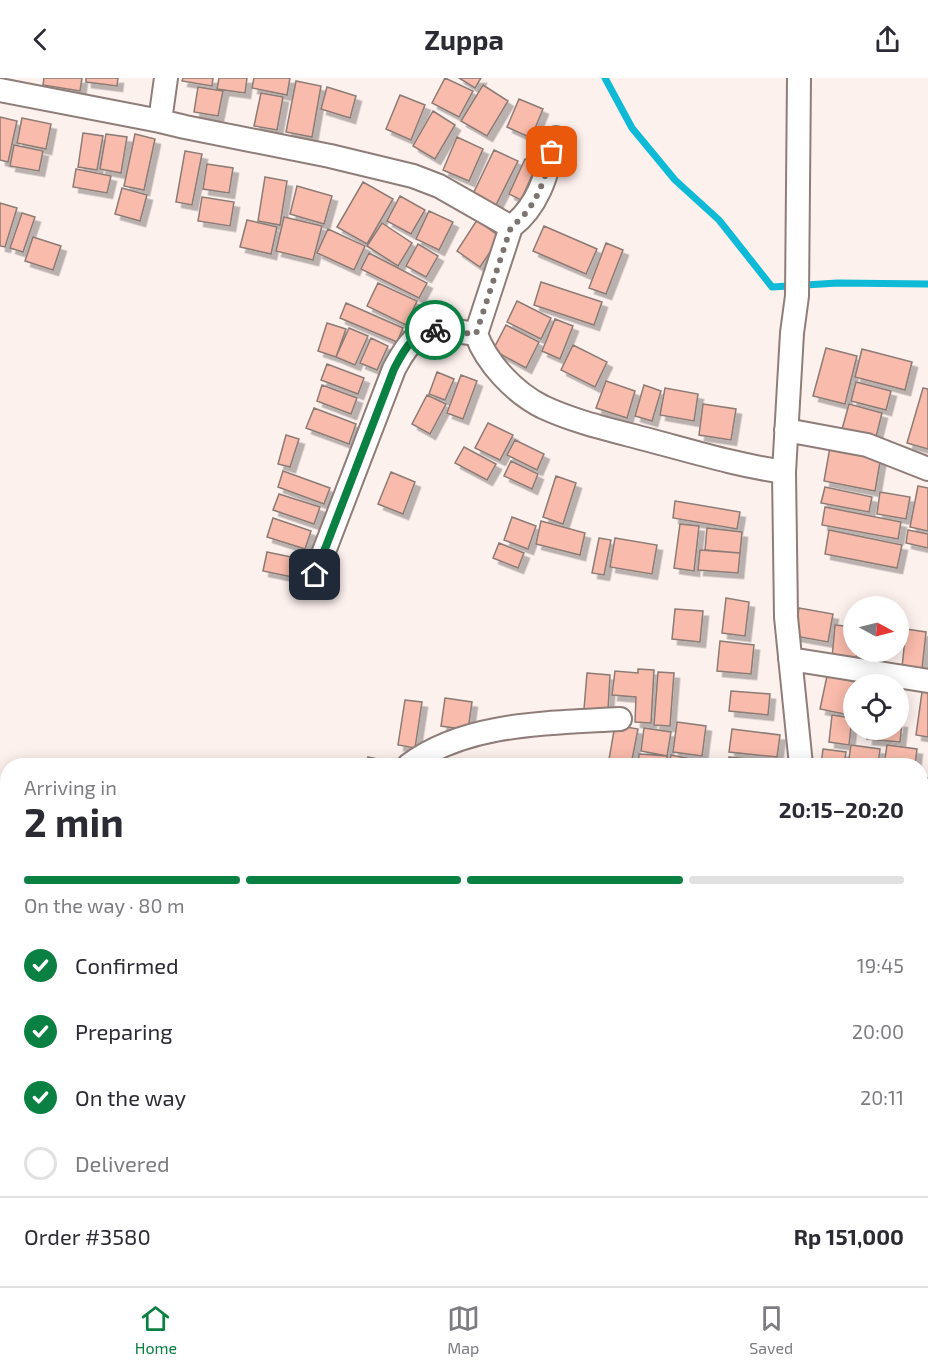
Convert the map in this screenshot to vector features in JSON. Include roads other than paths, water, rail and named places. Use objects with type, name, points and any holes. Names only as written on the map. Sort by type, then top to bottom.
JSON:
[{"type":"street","points":[[160,121],[166,78]]},
{"type":"street","points":[[799,78],[797,296],[792,333],[784,472],[786,616],[800,758]]},
{"type":"street","points":[[0,90],[34,87],[185,128],[378,166],[439,186],[511,227]]},
{"type":"street","points":[[556,138],[542,187],[534,203],[523,218],[511,227],[476,334],[478,341],[498,371],[514,387],[542,407],[580,421],[711,458],[784,472]]},
{"type":"street","points":[[315,575],[394,369],[404,352],[416,336],[429,330],[442,329],[476,334]]},
{"type":"street","points":[[786,430],[867,445],[928,469]]},
{"type":"street","points":[[790,659],[928,681]]},
{"type":"street","points":[[419,758],[443,745],[492,730],[620,719]]},
{"type":"waterway","points":[[605,78],[632,128],[675,180],[719,220],[772,287],[838,283],[928,284]]}]
